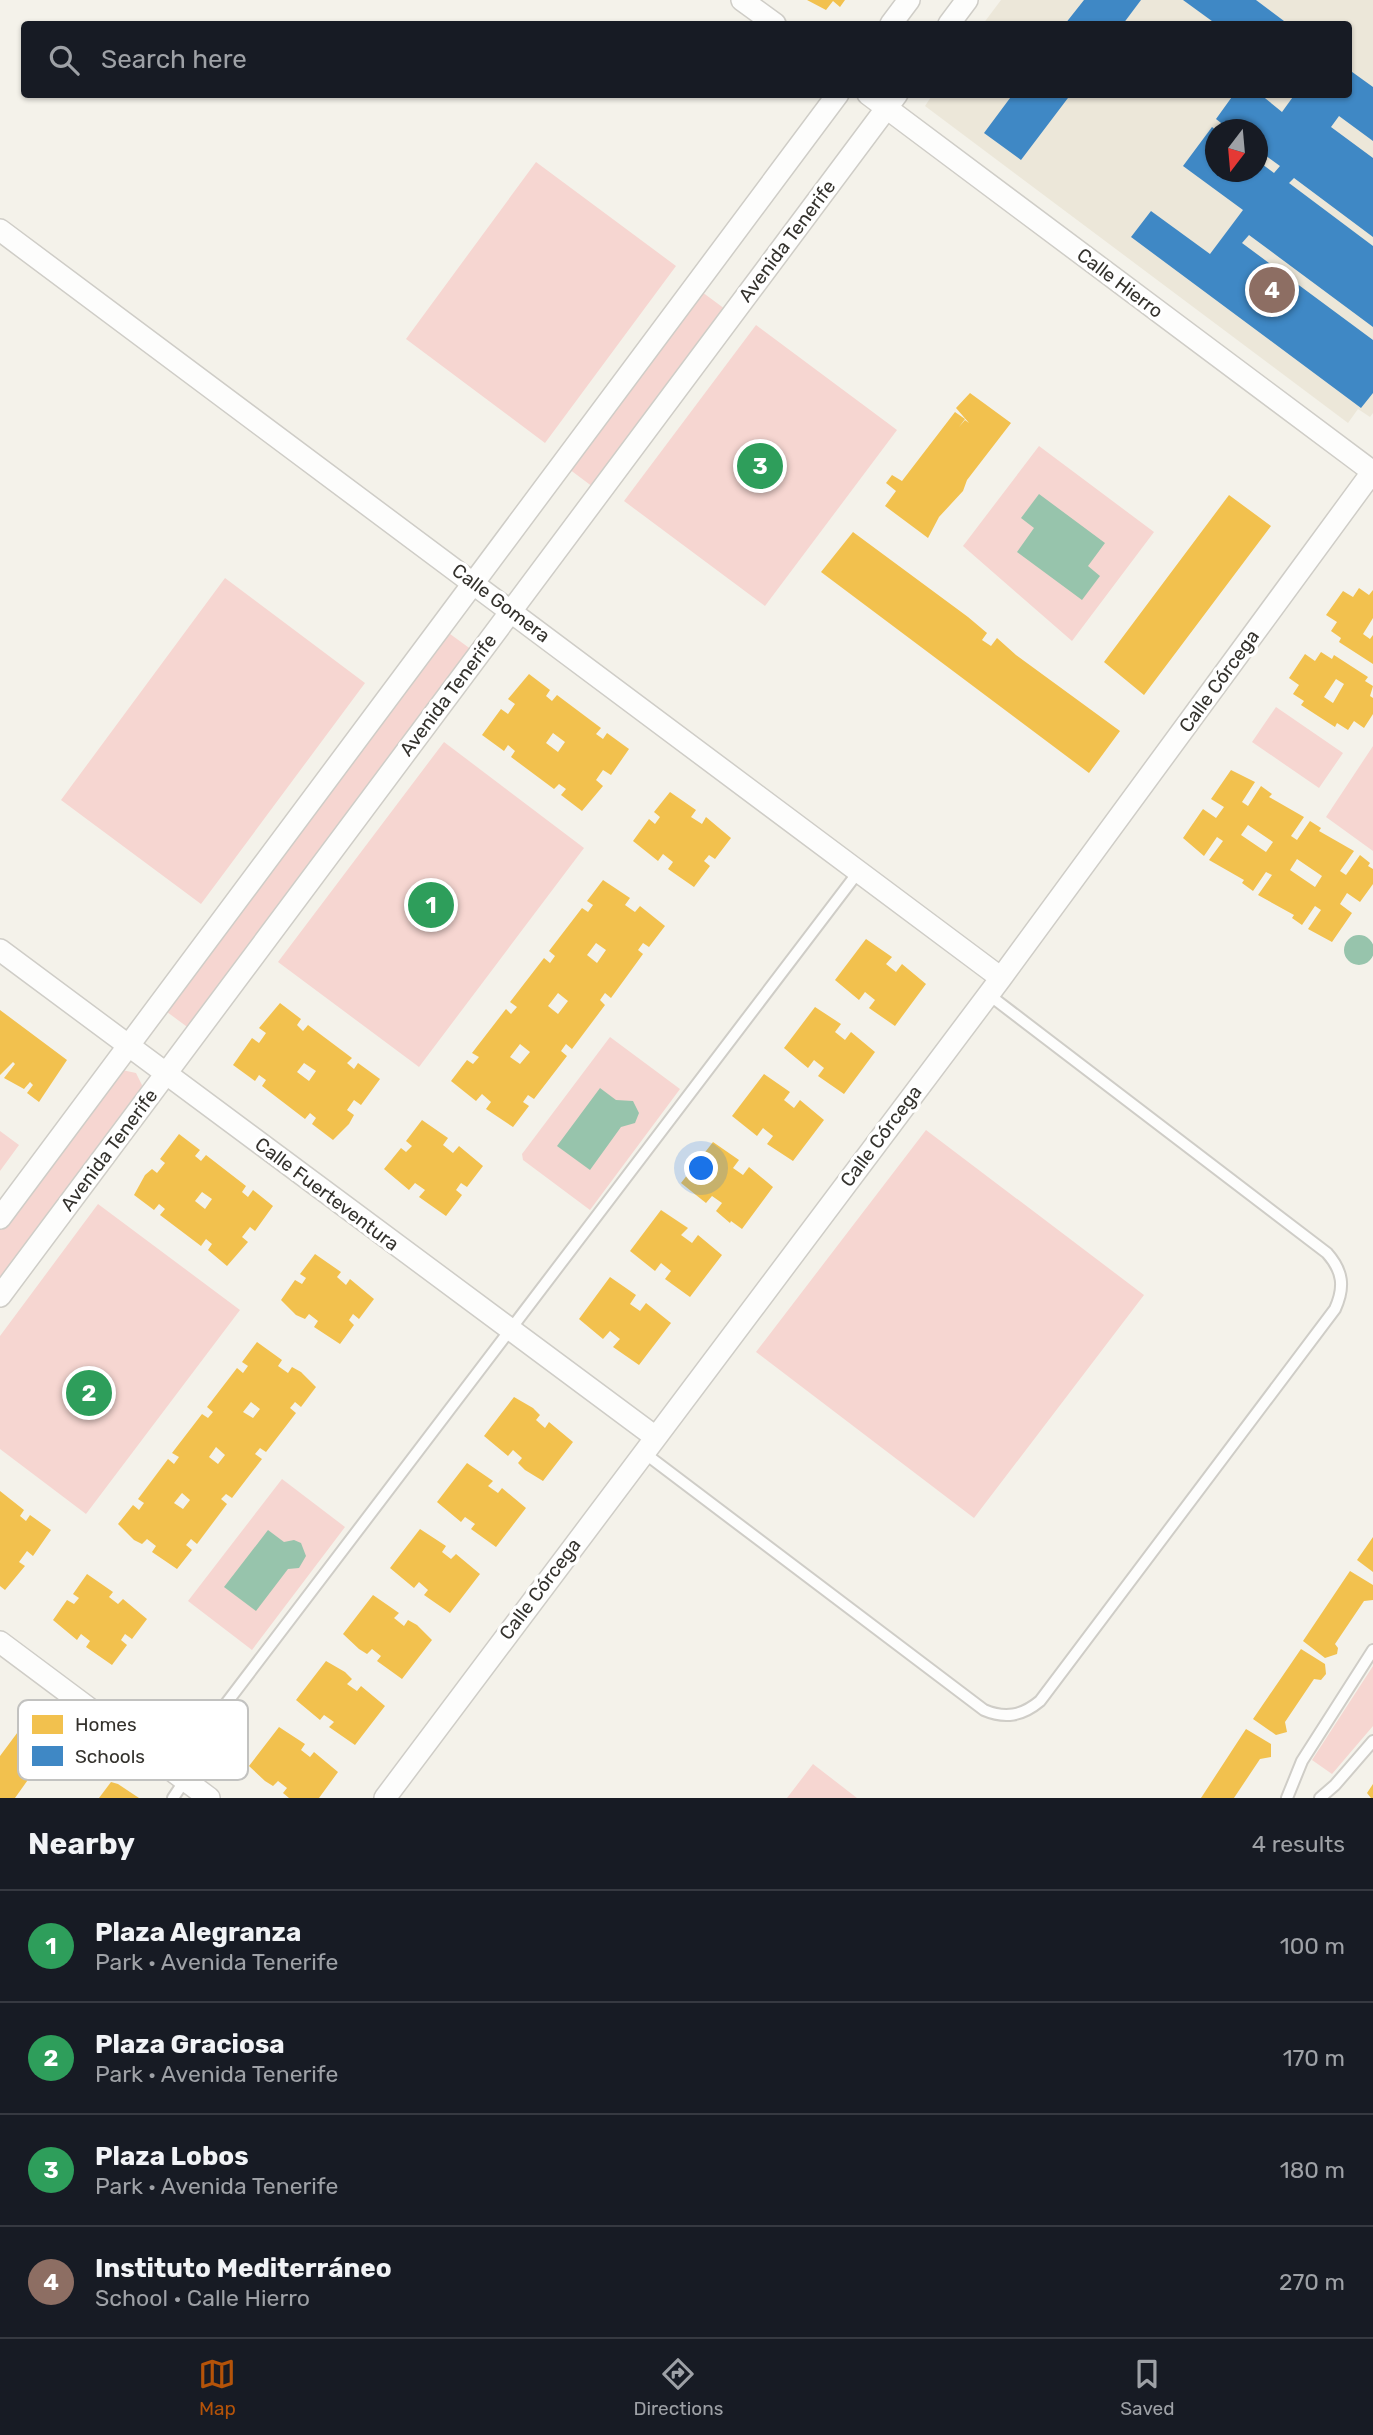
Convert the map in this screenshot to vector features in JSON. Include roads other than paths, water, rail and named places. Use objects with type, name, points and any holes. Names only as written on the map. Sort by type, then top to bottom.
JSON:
[{"type":"street","points":[[742,0],[771,21]]},
{"type":"street","points":[[893,21],[909,0]]},
{"type":"street","points":[[951,21],[967,0]]},
{"type":"street","points":[[0,1218],[835,98]]},
{"type":"street","name":"Calle Hierro","points":[[892,101],[1373,472]]},
{"type":"street","name":"Avenida Tenerife","points":[[0,1296],[892,101]]},
{"type":"street","name":"Calle Gomera","points":[[0,230],[859,871],[995,986]]},
{"type":"street","name":"Calle Córcega","points":[[385,1798],[995,986],[1373,472]]},
{"type":"street","name":"Calle Fuerteventura","points":[[0,950],[511,1331],[649,1444]]},
{"type":"street","points":[[0,1643],[77,1700]]},
{"type":"street","points":[[185,1780],[209,1798]]},
{"type":"lane","points":[[237,1700],[859,871]]},
{"type":"lane","points":[[649,1444],[984,1710],[995,1715],[1019,1714],[1040,1701],[1335,1309],[1341,1297],[1340,1272],[1327,1253],[995,986]]},
{"type":"lane","points":[[1287,1798],[1302,1761],[1373,1650]]},
{"type":"lane","points":[[1320,1798],[1335,1786],[1373,1741]]},
{"type":"lane","points":[[173,1798],[179,1780]]},
{"type":"place","name":"Instituto Mediterráneo","points":[[1272,290]]},
{"type":"place","name":"Plaza Lobos","points":[[760,466]]},
{"type":"place","name":"Plaza Alegranza","points":[[431,905]]},
{"type":"place","name":"Plaza Graciosa","points":[[89,1393]]}]
